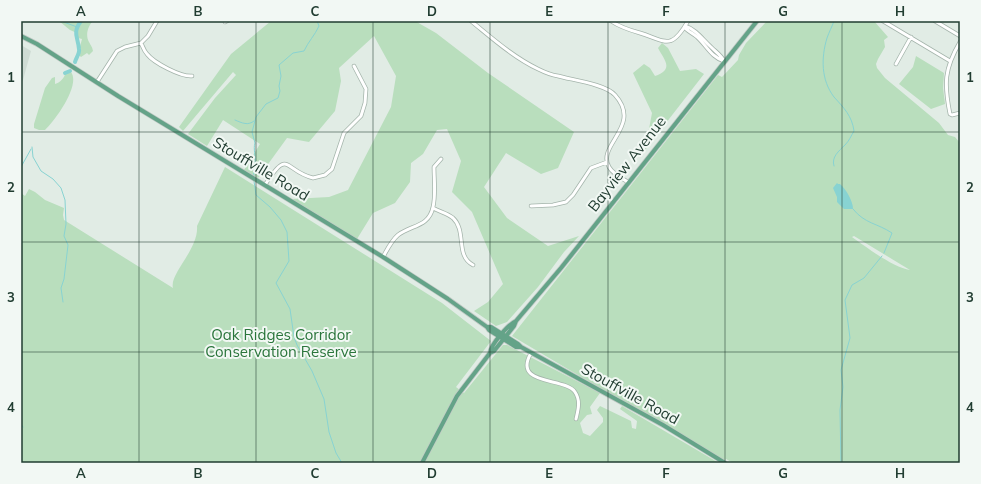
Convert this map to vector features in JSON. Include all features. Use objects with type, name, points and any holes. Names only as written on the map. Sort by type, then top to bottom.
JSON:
[{"type":"main road","name":"Bayview Avenue","points":[[422,463],[457,396],[490,353],[494,351],[503,337],[514,326],[516,321],[561,268],[757,21]]},
{"type":"main road","name":"Stouffville Road","points":[[21,36],[42,47],[448,299],[489,330],[503,337],[516,347],[521,347],[662,425],[725,463]]},
{"type":"street","points":[[97,82],[117,51],[125,47],[141,43],[148,36],[157,21]]},
{"type":"street","points":[[471,21],[530,65],[558,76],[606,88],[615,95],[622,104],[624,120],[622,127],[607,154],[607,162],[612,170],[628,182]]},
{"type":"street","points":[[611,21],[620,27],[661,41],[674,39],[679,35],[688,21]]},
{"type":"street","points":[[883,21],[950,61]]},
{"type":"street","points":[[935,21],[960,36]]},
{"type":"street","points":[[685,26],[686,29],[697,37],[720,60],[724,61]]},
{"type":"street","points":[[896,64],[911,38]]},
{"type":"street","points":[[960,42],[950,61],[946,80],[947,99],[951,115],[960,113]]},
{"type":"street","points":[[141,43],[144,51],[152,59],[181,75],[192,76]]},
{"type":"street","points":[[265,185],[280,165],[287,164],[313,178],[325,175],[332,169],[344,133],[361,116],[365,102],[366,89],[354,66]]},
{"type":"street","points":[[382,258],[398,235],[423,223],[427,219],[433,208],[434,167],[441,159]]},
{"type":"street","points":[[531,206],[553,206],[566,202],[573,195],[591,168],[607,162]]},
{"type":"street","points":[[433,208],[446,214],[454,220],[459,232],[462,251],[466,260],[474,265]]},
{"type":"street","points":[[531,353],[526,361],[532,374],[539,379],[566,386],[574,391],[578,398],[576,420]]},
{"type":"shaded area","points":[[21,45],[31,51],[21,83]]},
{"type":"green space","points":[[59,21],[93,21],[88,28],[87,34],[93,51],[89,55],[87,53],[81,57],[78,54],[82,39],[78,38],[77,33],[70,30]]},
{"type":"green space","points":[[271,21],[415,21],[436,33],[488,73],[574,132],[558,168],[541,174],[506,153],[484,187],[507,218],[548,246],[579,236],[564,252],[538,287],[507,322],[496,326],[474,311],[488,302],[503,284],[472,212],[452,192],[461,161],[447,129],[437,130],[423,154],[411,163],[410,182],[395,203],[373,213],[357,239],[292,199],[329,197],[348,190],[391,107],[396,76],[374,36],[339,68],[341,81],[335,111],[309,142],[287,138],[258,178],[244,170],[260,144],[223,120],[207,146],[188,134],[215,98],[236,75],[233,72],[183,131],[179,127],[231,54]]},
{"type":"green space","points":[[767,21],[874,21],[888,37],[884,40],[885,47],[876,64],[877,68],[885,78],[939,123],[948,135],[955,137],[960,143],[960,463],[733,463],[726,459],[725,462],[512,336],[718,75],[722,77],[738,60],[739,55],[746,43]],"holes":[[[854,236],[910,270],[888,261],[852,237]]]},
{"type":"green space","points":[[662,43],[668,48],[680,71],[696,69],[704,74],[645,150],[652,113],[633,73],[644,64],[650,68],[655,76],[664,70],[666,64],[658,48]]},
{"type":"green space","points":[[916,56],[944,73],[943,88],[945,104],[931,109],[899,84],[913,67]]},
{"type":"green space","points":[[66,72],[71,72],[73,85],[66,102],[55,119],[45,130],[34,128],[45,88],[52,78],[55,77],[55,84],[61,81]]},
{"type":"green space","name":"Oak Ridges Corridor Conservation Reserve","points":[[225,167],[442,303],[491,341],[456,387],[464,393],[503,345],[507,345],[600,393],[590,407],[592,414],[587,415],[580,423],[583,433],[590,436],[603,422],[603,418],[597,410],[600,406],[631,421],[632,428],[636,429],[637,421],[620,409],[622,406],[719,463],[21,463],[21,193],[25,196],[29,189],[45,200],[64,208],[64,220],[173,288],[175,276],[194,243],[197,226]]},
{"type":"water","points":[[837,183],[840,184],[847,192],[852,202],[853,209],[844,209],[837,202],[837,197],[833,188]]},
{"type":"waterway","points":[[61,21],[77,27]]},
{"type":"waterway","points":[[75,62],[79,51],[76,32],[81,21]]},
{"type":"waterway","points":[[254,176],[255,143],[252,132],[256,117],[266,104],[278,98],[281,76],[279,65],[293,53],[304,51],[319,26],[317,21]]},
{"type":"waterway","points":[[834,21],[825,46],[823,61],[824,76],[834,97],[849,117],[854,131],[848,142],[835,157],[833,163],[834,166]]},
{"type":"waterway","points":[[65,73],[70,71]]},
{"type":"waterway","points":[[235,120],[247,124],[254,121]]},
{"type":"waterway","points":[[32,147],[33,157],[41,171],[53,179],[61,188],[65,200],[66,224],[64,236],[68,245],[64,279],[61,288],[63,302]]},
{"type":"waterway","points":[[21,167],[31,149]]},
{"type":"waterway","points":[[254,181],[256,195],[270,207],[281,220],[287,232],[289,261],[276,283],[290,309],[294,337],[297,345],[312,371],[324,399],[329,432],[336,453],[342,463]]},
{"type":"waterway","points":[[853,209],[862,218],[892,233],[884,253]]},
{"type":"waterway","points":[[841,463],[840,410],[843,387],[841,370],[850,338],[845,300],[852,285],[864,278],[882,256]]}]
